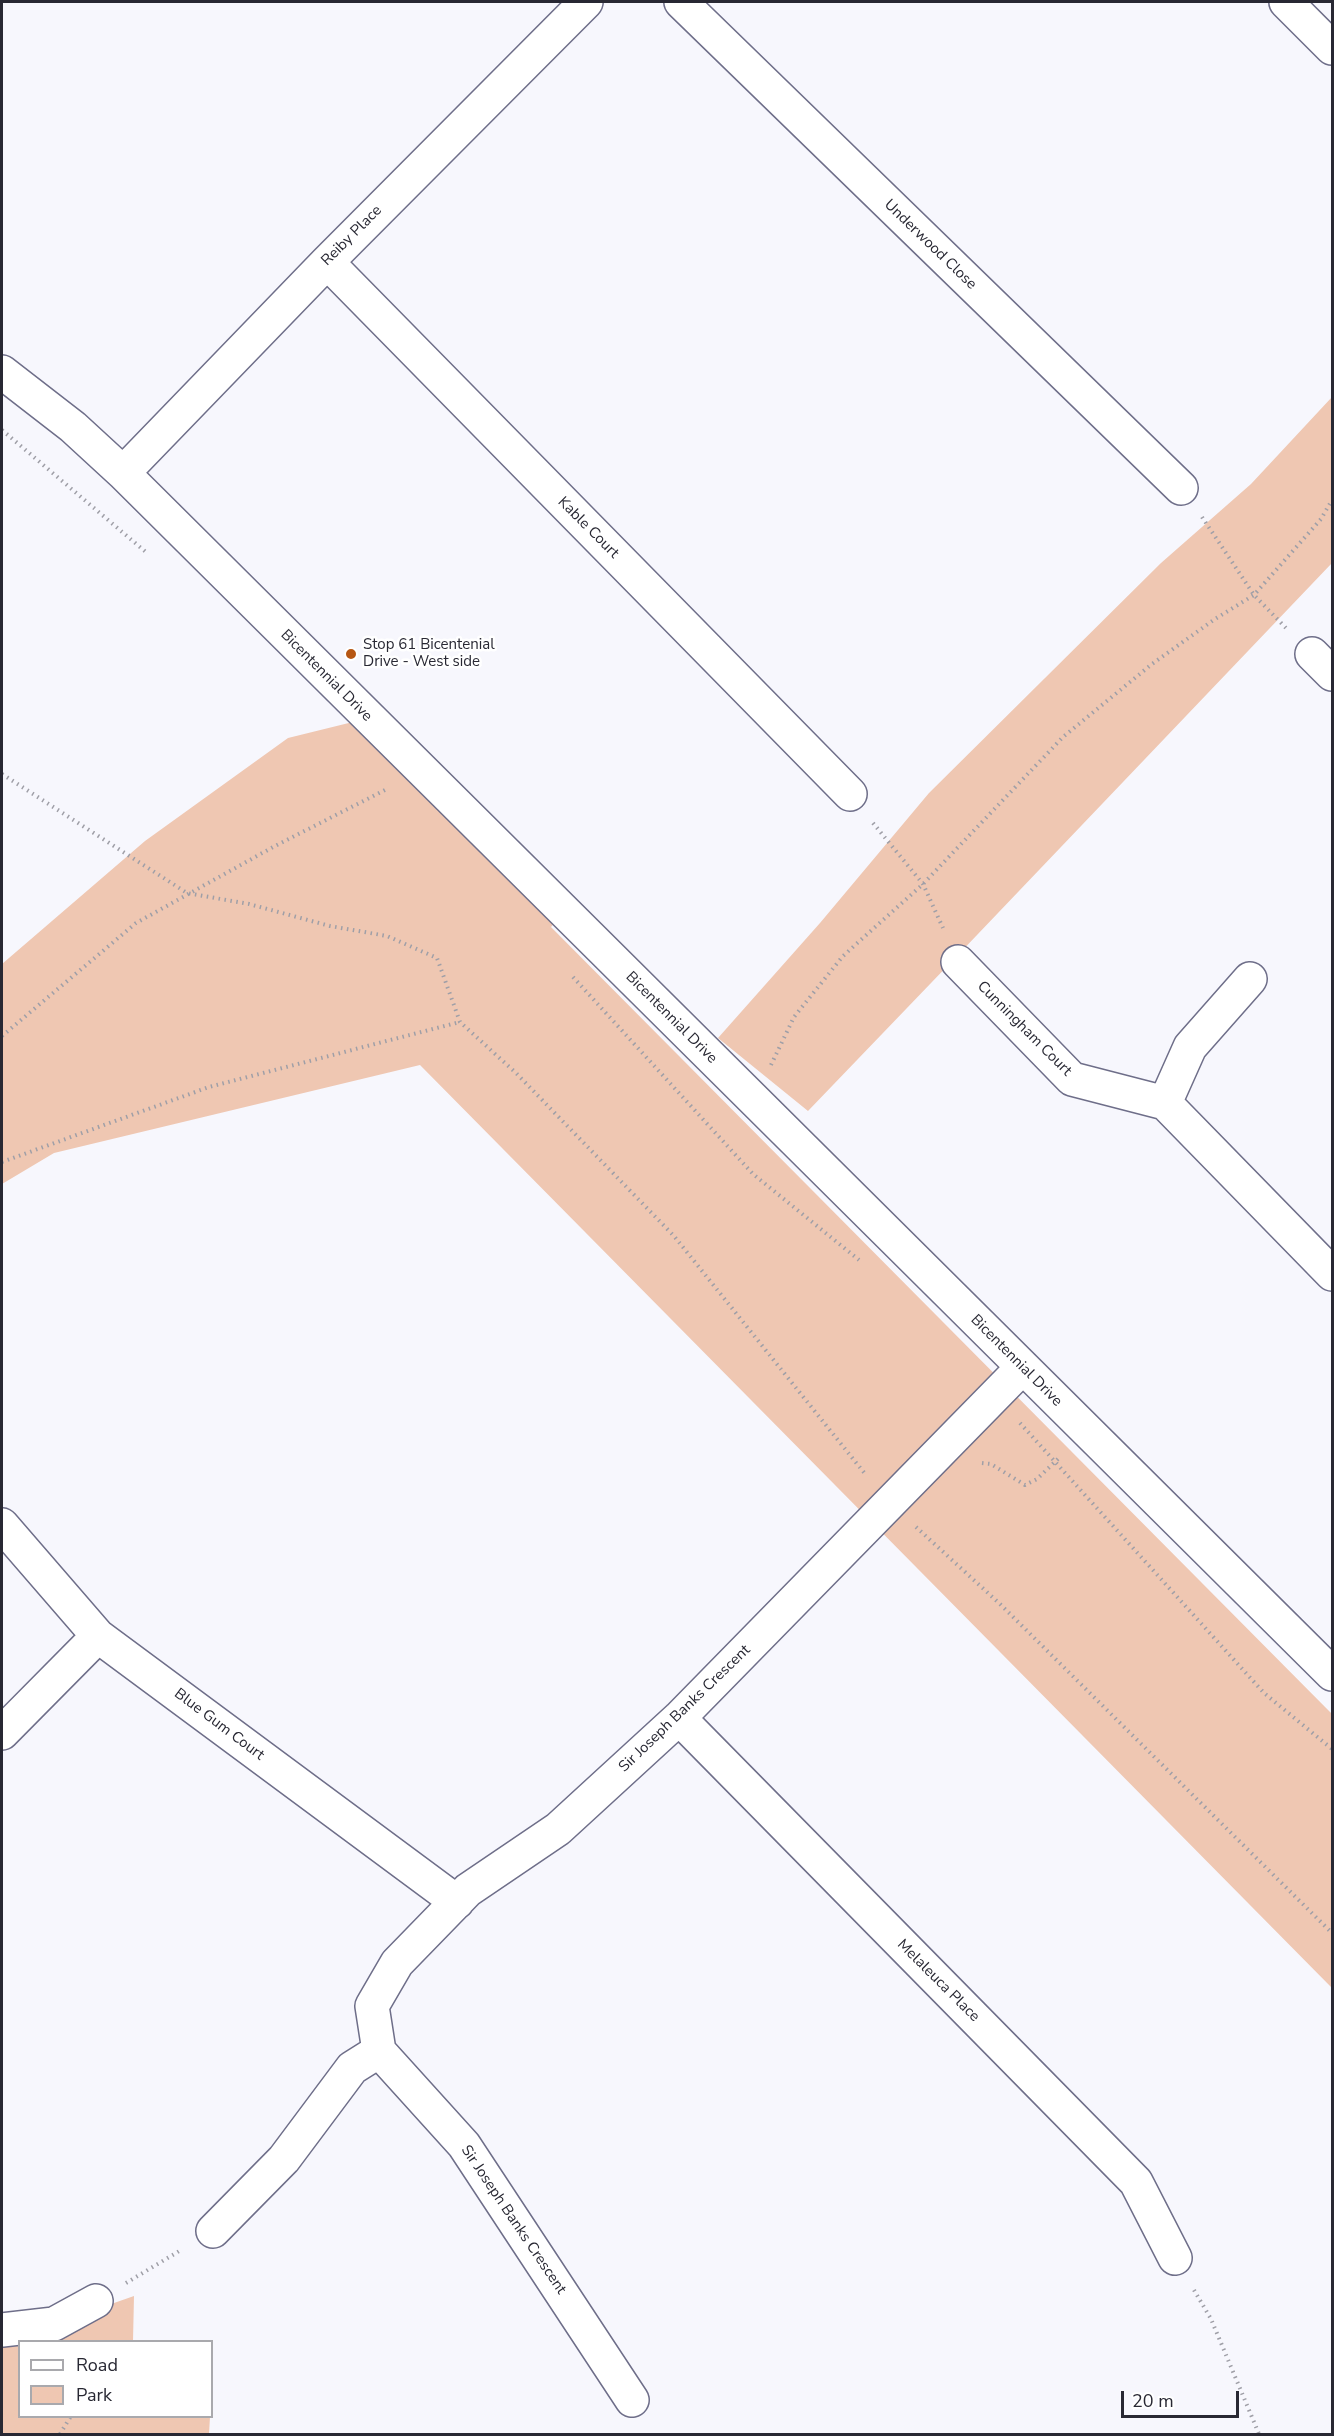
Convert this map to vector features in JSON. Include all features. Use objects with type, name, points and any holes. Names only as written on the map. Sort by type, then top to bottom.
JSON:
[{"type":"street","name":"Reiby Place","points":[[123,473],[327,262],[586,2]]},
{"type":"street","name":"Underwood Close","points":[[681,2],[1181,488]]},
{"type":"street","points":[[1286,2],[1332,48]]},
{"type":"street","name":"Kable Court","points":[[327,262],[850,794]]},
{"type":"street","name":"Bicentennial Drive","points":[[2,372],[73,427],[123,473],[1332,1674]]},
{"type":"street","name":"Cunningham Court","points":[[958,962],[1072,1078],[1165,1103]]},
{"type":"street","points":[[1250,979],[1190,1047],[1165,1103],[1332,1274]]},
{"type":"street","name":"Sir Joseph Banks Crescent","points":[[632,2400],[464,2145],[379,2051],[372,2006],[397,1963],[468,1890],[558,1829],[679,1718],[1022,1368]]},
{"type":"street","name":"Blue Gum Court","points":[[2,1525],[98,1636],[457,1902]]},
{"type":"street","points":[[2,1733],[98,1636]]},
{"type":"street","name":"Melaleuca Place","points":[[679,1718],[1136,2182],[1175,2258]]},
{"type":"street","points":[[213,2231],[284,2159],[352,2068],[379,2051]]},
{"type":"street","points":[[2,2330],[54,2324],[96,2301]]},
{"type":"path","points":[[2,430],[156,561]]},
{"type":"path","points":[[1181,488],[1254,595],[1322,664]]},
{"type":"path","points":[[746,1092],[769,1069],[794,1017],[843,956],[923,884],[1063,737],[1152,664],[1215,619],[1254,595],[1321,519],[1332,500]]},
{"type":"path","points":[[2,774],[187,893],[249,904],[330,926],[387,936],[437,958],[460,1022],[516,1073],[674,1236],[891,1504]]},
{"type":"path","points":[[2,1036],[136,923],[187,893],[391,788],[382,779]]},
{"type":"path","points":[[850,794],[923,884],[958,962]]},
{"type":"path","points":[[573,976],[753,1174],[860,1261]]},
{"type":"path","points":[[2,1162],[209,1087],[460,1022]]},
{"type":"path","points":[[995,1395],[1264,1693],[1332,1749]]},
{"type":"path","points":[[979,1463],[992,1464],[1025,1485],[1037,1479],[1055,1462]]},
{"type":"path","points":[[923,1518],[915,1526],[1000,1604],[1332,1933]]},
{"type":"path","points":[[96,2301],[213,2231]]},
{"type":"path","points":[[1175,2258],[1211,2319],[1259,2434]]},
{"type":"path","points":[[60,2434],[70,2418]]},
{"type":"green space","points":[[1332,397],[1332,563],[956,957],[808,1111],[718,1038],[820,923],[929,793],[1161,563],[1251,484]]},
{"type":"green space","points":[[369,718],[564,912],[551,927],[1332,1714],[1332,1988],[420,1065],[54,1153],[2,1184],[2,964],[145,841],[288,738]]},
{"type":"green space","points":[[134,2296],[133,2340],[18,2340],[18,2418],[210,2418],[209,2434],[2,2434],[2,2330],[54,2324]]},
{"type":"place","name":"Stop 61 Bicentenial Drive - West side","points":[[351,654]]}]
